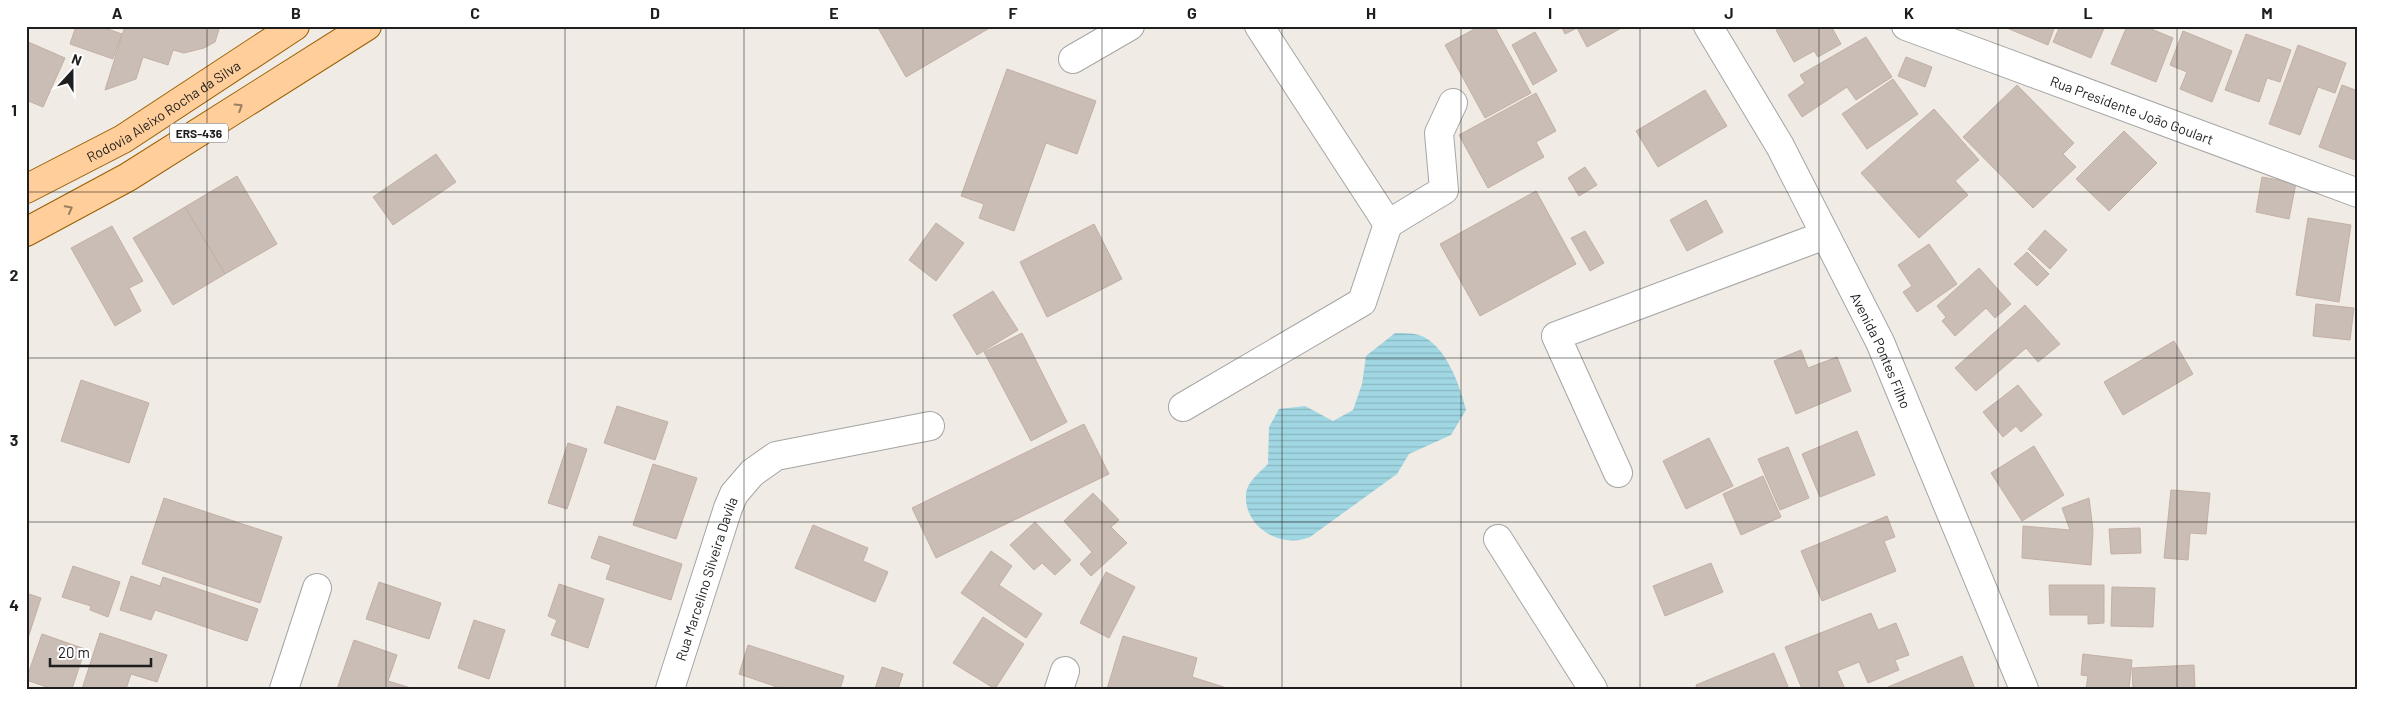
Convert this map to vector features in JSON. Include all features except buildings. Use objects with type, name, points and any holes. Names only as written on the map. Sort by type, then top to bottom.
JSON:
[{"type":"main road","name":"Rodovia Aleixo Rocha da Silva","points":[[26,189],[123,139],[294,26]]},
{"type":"main road","name":"ERS-436","points":[[26,232],[128,177],[367,26]]},
{"type":"street","points":[[1073,59],[1130,26]]},
{"type":"street","points":[[1259,26],[1388,224]]},
{"type":"street","name":"Avenida Pontes Filho","points":[[1708,26],[1780,146],[1880,342],[2024,689]]},
{"type":"street","name":"Rua Presidente João Goulart","points":[[1906,26],[2358,193]]},
{"type":"street","points":[[1183,407],[1362,302],[1388,224],[1444,190],[1439,133],[1453,103]]},
{"type":"street","points":[[1618,473],[1556,336],[1825,234]]},
{"type":"street","name":"Rua Marcelino Silveira Davila","points":[[670,689],[728,508],[734,494],[752,473],[776,456],[930,426]]},
{"type":"street","points":[[1498,538],[1594,689]]},
{"type":"street","points":[[284,689],[317,588]]},
{"type":"water","points":[[1395,333],[1419,335],[1429,340],[1444,356],[1456,378],[1466,410],[1451,435],[1409,454],[1397,474],[1310,537],[1288,540],[1277,538],[1267,533],[1251,517],[1247,507],[1246,495],[1248,486],[1268,464],[1269,427],[1279,409],[1305,406],[1333,421],[1353,410],[1362,384],[1366,356]]}]
